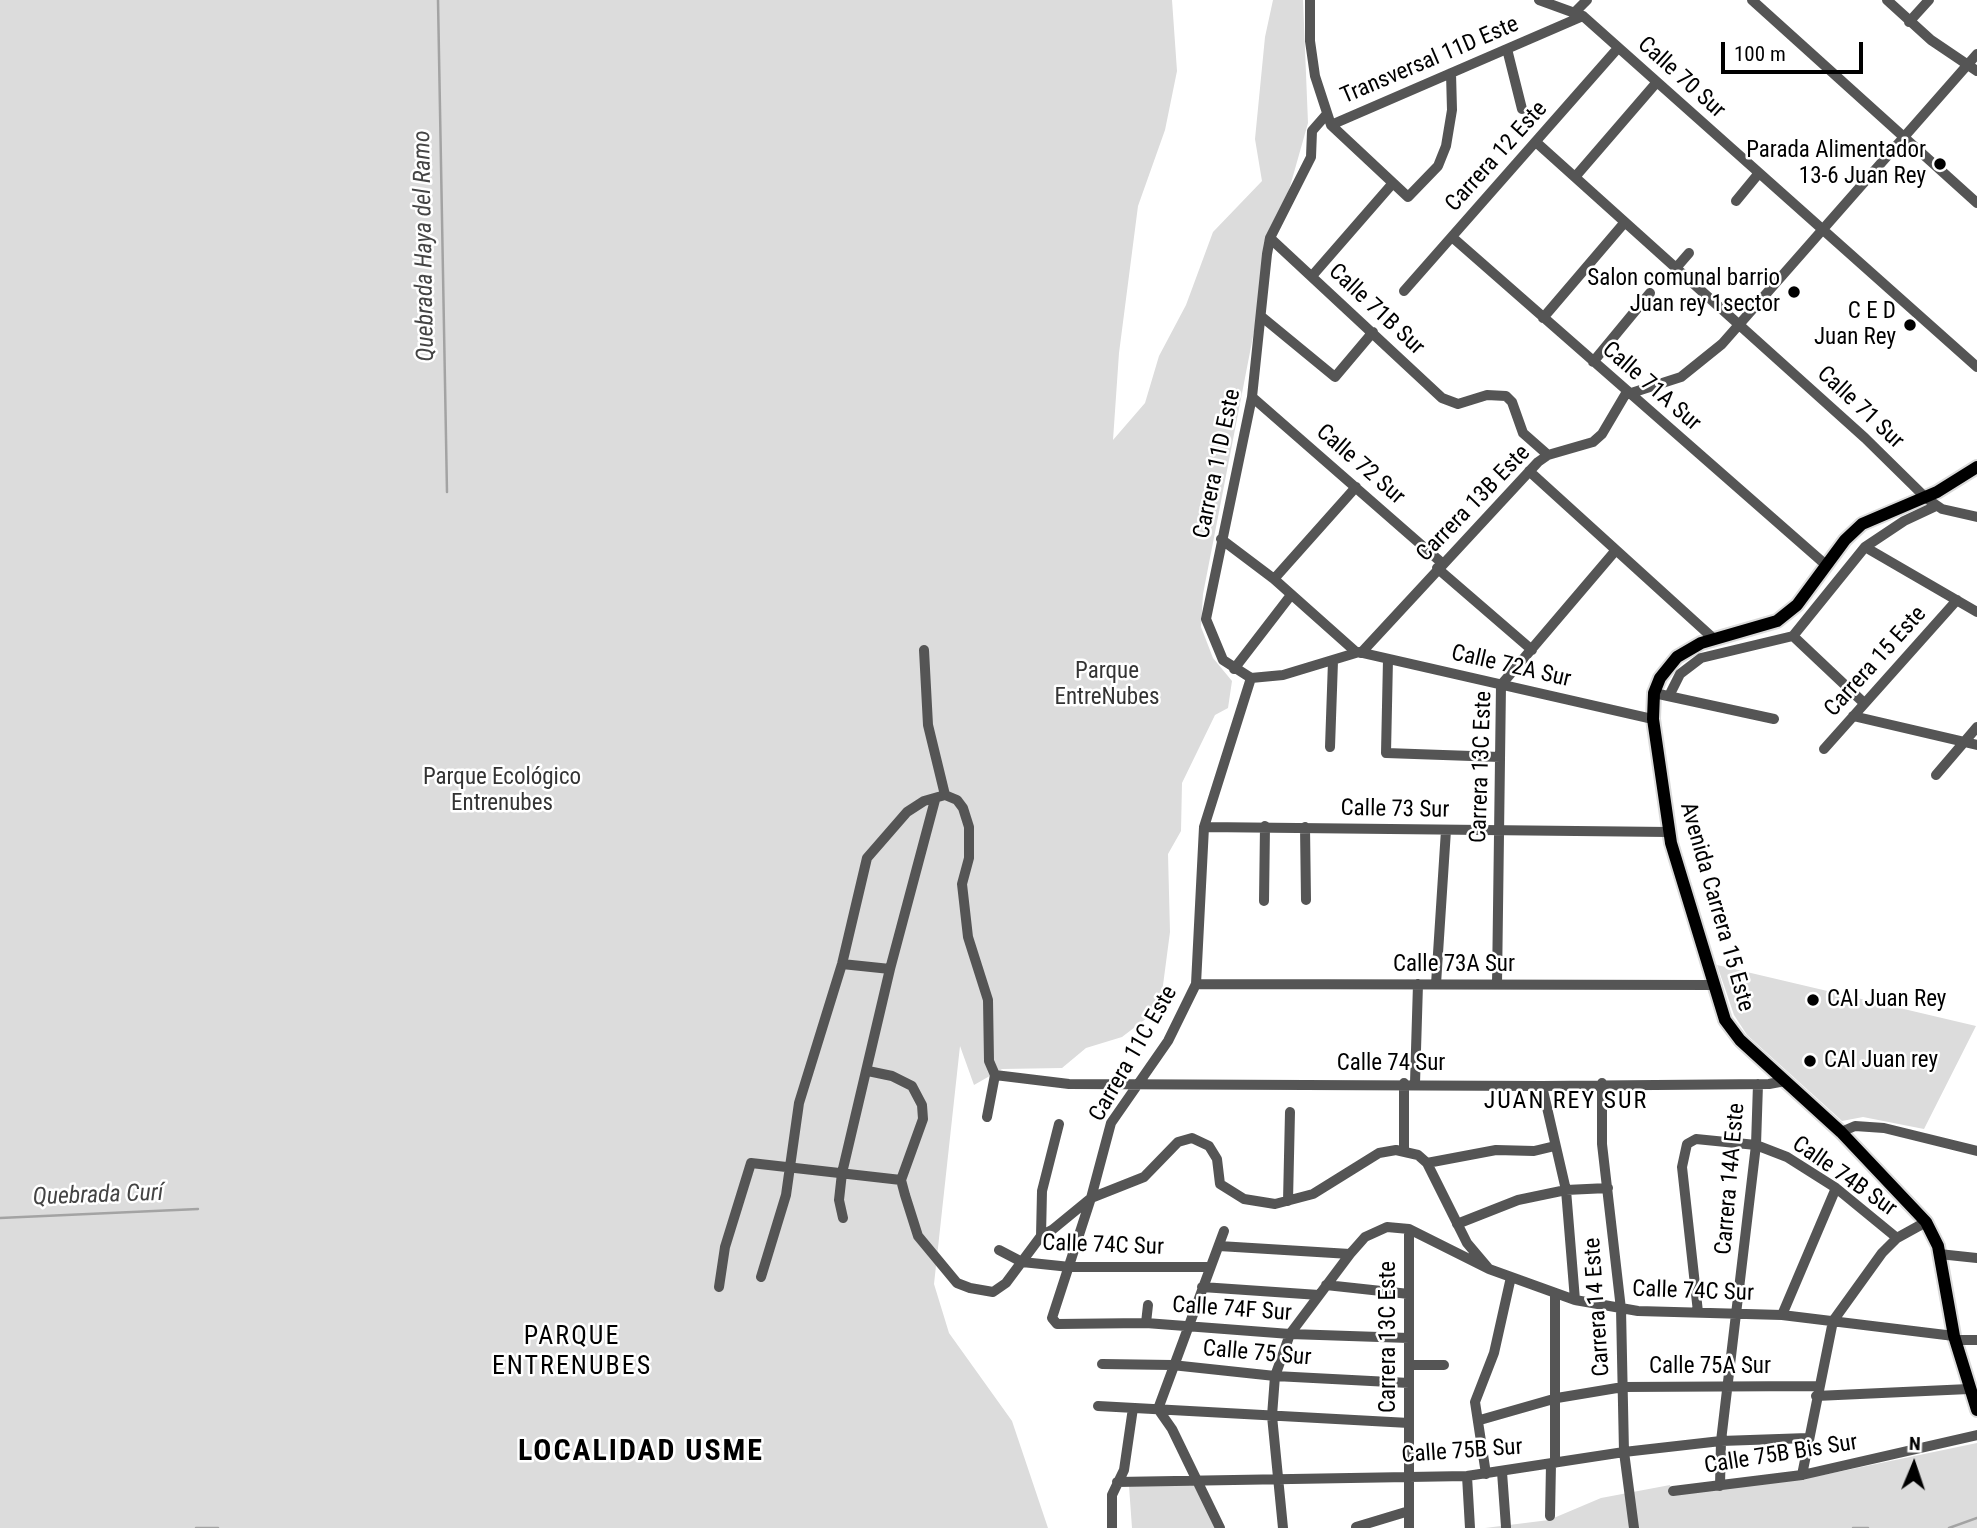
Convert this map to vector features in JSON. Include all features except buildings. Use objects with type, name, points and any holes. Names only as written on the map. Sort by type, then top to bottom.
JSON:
[{"type":"main road","name":"Avenida Carrera 15 Este","points":[[1977,467],[1931,502],[1862,524],[1826,565],[1797,605],[1777,621],[1714,639],[1677,657],[1667,667],[1654,693],[1653,719],[1669,832],[1720,1008],[1732,1030],[1841,1132],[1926,1222],[1940,1254],[1954,1338],[1977,1410]]},
{"type":"street","points":[[1310,0],[1310,41],[1329,120],[1408,197],[1438,166],[1446,146],[1452,110],[1451,73]]},
{"type":"street","name":"Calle 70 Sur","points":[[1539,0],[1580,14],[1977,367]]},
{"type":"street","points":[[1580,14],[1587,0]]},
{"type":"street","points":[[1752,0],[1977,203]]},
{"type":"street","points":[[1887,0],[1909,22],[1973,68]]},
{"type":"street","points":[[1909,22],[1929,0]]},
{"type":"street","name":"Transversal 11D Este","points":[[1329,120],[1451,73],[1580,14]]},
{"type":"street","name":"Carrera 12 Este","points":[[1404,291],[1619,48]]},
{"type":"street","points":[[1507,49],[1522,109]]},
{"type":"street","points":[[1629,393],[1687,373],[1739,324],[1904,138],[1973,68],[1977,54]]},
{"type":"street","points":[[1575,177],[1657,82]]},
{"type":"street","points":[[1270,238],[1311,157],[1312,131],[1329,120]]},
{"type":"street","name":"Calle 71 Sur","points":[[1537,143],[1866,438],[1931,502],[1977,517]]},
{"type":"street","points":[[1736,201],[1759,173]]},
{"type":"street","points":[[1312,276],[1393,183]]},
{"type":"street","points":[[1543,317],[1625,222]]},
{"type":"street","name":"Calle 71A Sur","points":[[1452,237],[1826,565]]},
{"type":"street","name":"Calle 71B Sur","points":[[1270,238],[1443,398],[1458,404],[1487,395],[1506,396],[1512,402],[1523,433],[1548,455]]},
{"type":"street","name":"Carrera 11D Este","points":[[1251,678],[1223,660],[1206,619],[1252,397],[1270,238]]},
{"type":"street","points":[[1676,268],[1689,253]]},
{"type":"street","points":[[1593,362],[1650,293]]},
{"type":"street","points":[[1262,317],[1335,377],[1373,332]]},
{"type":"street","name":"Carrera 13B Este","points":[[1359,652],[1528,471],[1548,455],[1593,442],[1602,434],[1620,399],[1629,393]]},
{"type":"street","name":"Calle 72 Sur","points":[[1252,397],[1356,487],[1532,650]]},
{"type":"street","points":[[1528,471],[1714,639]]},
{"type":"street","points":[[1274,579],[1356,487]]},
{"type":"street","points":[[1669,696],[1680,674],[1701,659],[1793,636],[1865,547],[1931,502]]},
{"type":"street","name":"Calle 72A Sur","points":[[1221,539],[1274,579],[1359,652],[1653,719]]},
{"type":"street","points":[[1865,547],[1977,612]]},
{"type":"street","name":"Carrera 13C Este","points":[[1497,984],[1501,685],[1616,550]]},
{"type":"street","points":[[1234,669],[1292,595]]},
{"type":"street","name":"Carrera 15 Este","points":[[1824,748],[1957,600]]},
{"type":"street","points":[[1793,636],[1864,704]]},
{"type":"street","points":[[843,1218],[839,1200],[842,1173],[890,969],[940,798],[928,725],[924,650]]},
{"type":"street","points":[[1251,678],[1283,674],[1359,652]]},
{"type":"street","points":[[1388,659],[1385,751],[1390,754],[1500,757]]},
{"type":"street","points":[[1330,747],[1334,661]]},
{"type":"street","name":"Carrera 11C Este","points":[[1054,1321],[1054,1306],[1070,1267],[1111,1124],[1142,1083],[1168,1041],[1196,984],[1204,827],[1251,678]]},
{"type":"street","points":[[1654,693],[1774,719]]},
{"type":"street","points":[[1853,716],[1977,745]]},
{"type":"street","points":[[1936,775],[1977,727]]},
{"type":"street","points":[[761,1277],[786,1195],[799,1103],[842,964],[867,858],[906,812],[924,801],[940,798],[957,800],[964,808],[969,827],[968,858],[962,884],[968,937],[988,1000],[989,1061],[995,1075],[987,1117]]},
{"type":"street","points":[[1264,901],[1265,826]]},
{"type":"street","name":"Calle 73 Sur","points":[[1204,827],[1669,832]]},
{"type":"street","points":[[1305,827],[1306,900]]},
{"type":"street","points":[[1436,984],[1446,830]]},
{"type":"street","points":[[842,964],[890,969]]},
{"type":"street","name":"Calle 73A Sur","points":[[1196,984],[1713,985]]},
{"type":"street","points":[[1415,1083],[1418,984]]},
{"type":"street","points":[[868,1071],[892,1076],[912,1086],[922,1105],[923,1119],[901,1180],[918,1236],[957,1283],[993,1292],[1006,1283],[1041,1236],[1091,1198],[1144,1177],[1178,1142],[1192,1138],[1209,1146],[1217,1159],[1220,1184],[1244,1199],[1275,1204],[1312,1194],[1378,1153],[1404,1151],[1427,1163],[1467,1243],[1489,1269]]},
{"type":"street","name":"Calle 74 Sur","points":[[995,1075],[1069,1084],[1415,1083],[1542,1086],[1602,1083],[1758,1084],[1785,1081]]},
{"type":"street","points":[[1404,1083],[1404,1151]]},
{"type":"street","name":"Carrera 14 Este","points":[[1602,1083],[1602,1144],[1621,1309],[1624,1452],[1634,1528]]},
{"type":"street","name":"Carrera 14A Este","points":[[1720,1486],[1721,1441],[1756,1145],[1758,1084]]},
{"type":"street","points":[[1542,1086],[1566,1190],[1575,1300]]},
{"type":"street","points":[[1288,1201],[1290,1112]]},
{"type":"street","points":[[1041,1236],[1042,1191],[1059,1124]]},
{"type":"street","points":[[1841,1132],[1855,1126],[1884,1128],[1977,1151]]},
{"type":"street","name":"Calle 74B Sur","points":[[1698,1312],[1682,1167],[1687,1144],[1696,1139],[1756,1145],[1787,1157],[1836,1188],[1897,1238]]},
{"type":"street","points":[[1427,1163],[1496,1150],[1534,1152],[1555,1146]]},
{"type":"street","points":[[719,1287],[725,1247],[751,1163],[901,1180]]},
{"type":"street","points":[[1457,1224],[1518,1200],[1566,1190],[1608,1188]]},
{"type":"street","points":[[1782,1315],[1836,1188]]},
{"type":"street","points":[[1802,1475],[1833,1321],[1869,1270],[1897,1238],[1926,1222]]},
{"type":"street","points":[[1283,1528],[1272,1416],[1275,1377],[1290,1334],[1365,1237],[1387,1227],[1409,1229]]},
{"type":"street","name":"Carrera 13C Este","points":[[1409,1229],[1409,1528]]},
{"type":"street","name":"Calle 74C Sur","points":[[1409,1229],[1489,1269],[1555,1294],[1621,1309],[1782,1315],[1977,1340]]},
{"type":"street","points":[[1220,1528],[1197,1478],[1158,1409],[1208,1267],[1224,1231]]},
{"type":"street","points":[[1219,1246],[1350,1254]]},
{"type":"street","name":"Calle 74C Sur","points":[[999,1250],[1022,1262],[1070,1267],[1208,1267]]},
{"type":"street","points":[[1940,1254],[1977,1258]]},
{"type":"street","points":[[1486,1474],[1480,1420],[1475,1402],[1494,1353],[1511,1277]]},
{"type":"street","points":[[1326,1285],[1409,1294]]},
{"type":"street","points":[[1202,1287],[1319,1295]]},
{"type":"street","points":[[1550,1516],[1558,1398],[1555,1294]]},
{"type":"street","points":[[1146,1323],[1148,1306]]},
{"type":"street","name":"Calle 74F Sur","points":[[1054,1321],[1088,1325],[1146,1323],[1290,1334],[1409,1338]]},
{"type":"street","name":"Calle 75 Sur","points":[[1102,1364],[1172,1365],[1275,1377],[1409,1383]]},
{"type":"street","points":[[1409,1365],[1444,1365]]},
{"type":"street","name":"Calle 75A Sur","points":[[1480,1420],[1558,1398],[1623,1387],[1728,1385],[1817,1391],[1969,1389]]},
{"type":"street","points":[[1098,1406],[1409,1423]]},
{"type":"street","points":[[1112,1528],[1111,1495],[1124,1470],[1133,1408]]},
{"type":"street","name":"Calle 75B Bis Sur","points":[[1673,1491],[1802,1475],[1977,1435]]},
{"type":"street","name":"Calle 75B Sur","points":[[1117,1482],[1197,1478],[1467,1476],[1624,1452],[1721,1441],[1808,1438]]},
{"type":"street","points":[[1502,1472],[1506,1527]]},
{"type":"street","points":[[1467,1476],[1470,1528]]},
{"type":"street","points":[[1356,1527],[1409,1511]]},
{"type":"green space","name":"Parque Ecológico Entrenubes","points":[[0,0],[1172,0],[1177,71],[1165,130],[1138,206],[1119,353],[1113,440],[1145,403],[1159,356],[1186,305],[1213,232],[1262,181],[1255,139],[1265,37],[1273,0],[1303,0],[1308,123],[1289,190],[1264,242],[1257,316],[1203,594],[1201,627],[1213,658],[1232,681],[1228,708],[1215,715],[1182,783],[1181,831],[1168,854],[1170,932],[1160,1008],[1122,1037],[1086,1048],[1062,1068],[1002,1069],[974,1085],[960,1046],[934,1284],[949,1333],[1012,1421],[1048,1528],[0,1528]]},
{"type":"green space","points":[[1717,965],[1976,1026],[1924,1129],[1863,1117],[1842,1121],[1747,1035],[1734,1015]]},
{"type":"green space","points":[[1977,1443],[1977,1528],[1485,1528],[1549,1520],[1601,1498],[1670,1485],[1671,1494],[1823,1475]]},
{"type":"green space","points":[[1194,1483],[1215,1528],[1132,1528],[1129,1486]]},
{"type":"waterway","name":"Quebrada Haya del Ramo","points":[[438,0],[447,492]]},
{"type":"waterway","name":"Quebrada Curí","points":[[0,1218],[198,1209]]},
{"type":"waterway","points":[[1949,1528],[1977,1518]]},
{"type":"waterway","points":[[196,1528],[218,1528]]},
{"type":"waterway","points":[[1853,1528],[1868,1528]]},
{"type":"place","name":"Parada Alimentador 13-6 Juan Rey","points":[[1940,164]]},
{"type":"place","name":"Salon comunal barrio Juan rey 1sector","points":[[1794,292]]},
{"type":"place","name":"C E D Juan Rey","points":[[1910,325]]},
{"type":"place","name":"CAI Juan Rey","points":[[1813,1000]]},
{"type":"place","name":"CAI Juan rey","points":[[1810,1061]]},
{"type":"district","name":"JUAN REY SUR","points":[[1566,1102]]},
{"type":"district","name":"PARQUE ENTRENUBES","points":[[572,1352]]},
{"type":"district","name":"LOCALIDAD USME","points":[[641,1452]]},
{"type":"park label","name":"Parque EntreNubes","points":[[1107,685]]}]
